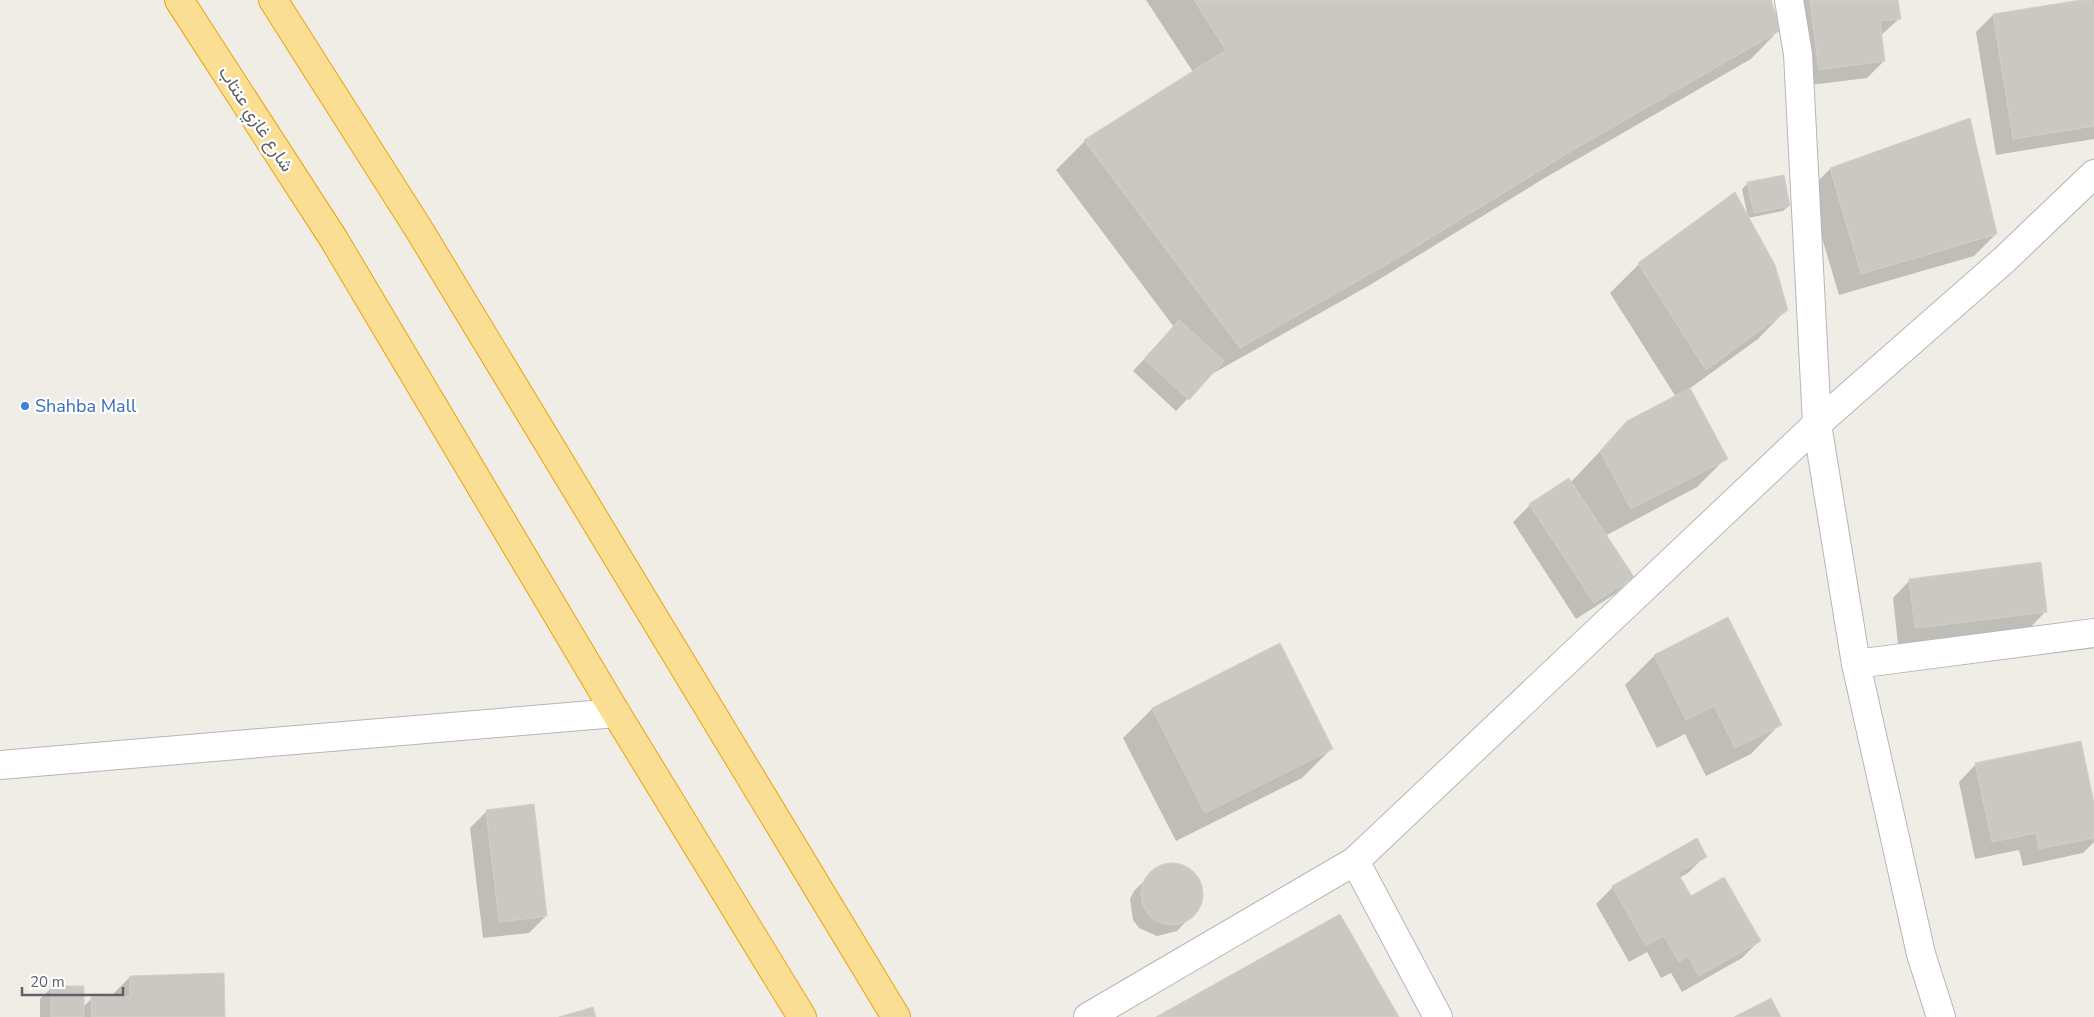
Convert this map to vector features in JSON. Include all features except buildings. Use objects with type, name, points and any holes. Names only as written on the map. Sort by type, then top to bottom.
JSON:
[{"type":"highway","name":"شارع غازي عنتاب","points":[[179,0],[333,238],[616,713],[802,1017]]},
{"type":"highway","points":[[273,0],[418,228],[896,1017]]},
{"type":"street","points":[[1789,0],[1798,54],[1817,424],[1856,664],[1921,954],[1941,1017]]},
{"type":"street","points":[[1088,1017],[1354,861],[1817,424],[2004,260],[2094,174]]},
{"type":"street","points":[[1856,664],[2094,633]]},
{"type":"street","points":[[0,765],[616,713]]},
{"type":"street","points":[[1354,861],[1438,1017]]},
{"type":"place","name":"Shahba Mall","points":[[25,406]]}]
